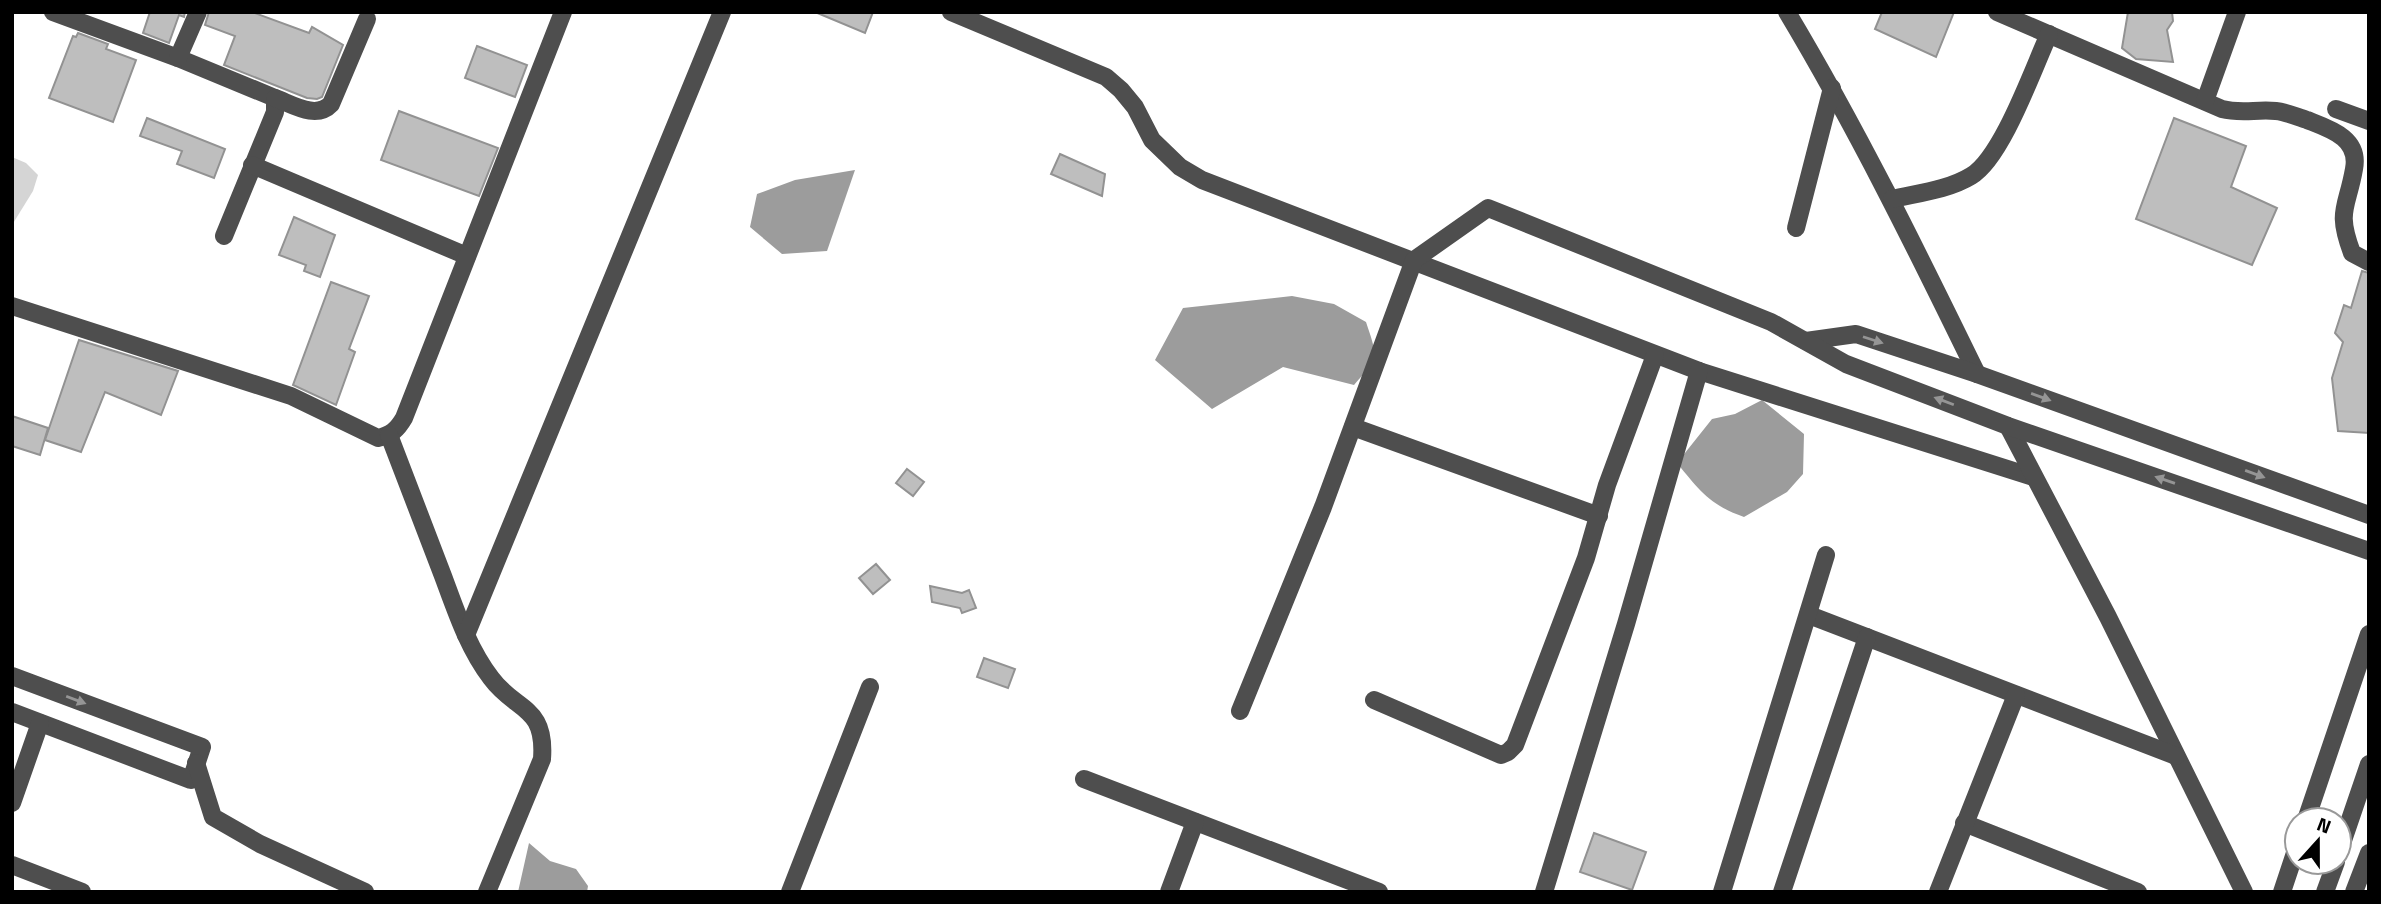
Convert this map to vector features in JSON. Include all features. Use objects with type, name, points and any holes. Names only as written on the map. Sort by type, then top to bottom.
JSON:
[{"type":"street","points":[[54,12],[275,98],[318,112],[331,104],[367,19]]},
{"type":"street","points":[[178,58],[198,12]]},
{"type":"street","points":[[12,306],[291,396],[378,438],[389,435],[398,429],[404,418],[563,12]]},
{"type":"street","points":[[466,635],[722,12]]},
{"type":"street","points":[[951,12],[1106,77],[1135,107],[1152,140],[1180,167],[1202,180],[1699,371],[2034,477]]},
{"type":"street","points":[[1787,12],[1832,88],[1892,200],[1977,374]]},
{"type":"street","points":[[1997,12],[2205,101],[2236,112],[2277,111],[2291,114],[2331,129],[2345,138],[2352,147],[2355,167],[2344,205],[2344,227],[2352,253],[2369,262]]},
{"type":"street","points":[[2205,101],[2237,12]]},
{"type":"street","points":[[1892,200],[1952,186],[1973,175],[1985,163],[2000,140],[2049,34]]},
{"type":"street","points":[[1796,228],[1832,88]]},
{"type":"street","points":[[224,236],[275,112],[275,98]]},
{"type":"street","points":[[2336,108],[2369,121]]},
{"type":"street","points":[[252,165],[467,256]]},
{"type":"street","points":[[1240,711],[1323,507],[1414,260],[1488,208],[1771,322],[1846,364],[2008,426],[2369,551]]},
{"type":"street","points":[[1806,341],[1856,334],[1977,374],[2369,515]]},
{"type":"street","points":[[1374,700],[1501,755],[1515,745],[1586,558],[1608,485],[1655,355]]},
{"type":"street","points":[[1544,892],[1626,624],[1699,371]]},
{"type":"street","points":[[1353,426],[1599,516]]},
{"type":"street","points":[[2008,426],[2108,617],[2244,892]]},
{"type":"street","points":[[389,435],[466,635],[491,679],[523,706],[537,722],[543,739],[542,759],[487,892]]},
{"type":"street","points":[[1722,892],[1826,555]]},
{"type":"street","points":[[1809,615],[2176,756]]},
{"type":"street","points":[[2311,806],[2369,634]]},
{"type":"street","points":[[1782,892],[1867,637]]},
{"type":"street","points":[[12,676],[196,764],[213,817],[260,844],[365,892]]},
{"type":"street","points":[[790,892],[870,687]]},
{"type":"street","points":[[1938,892],[2016,695]]},
{"type":"street","points":[[12,712],[40,723],[196,764]]},
{"type":"street","points":[[12,803],[40,723]]},
{"type":"street","points":[[2353,811],[2369,764]]},
{"type":"street","points":[[1084,779],[1379,892]]},
{"type":"street","points":[[1169,892],[1195,822]]},
{"type":"street","points":[[1964,823],[2138,892]]},
{"type":"street","points":[[2354,892],[2369,853]]},
{"type":"street","points":[[12,865],[82,892]]},
{"type":"shaded area","points":[[12,157],[26,163],[38,175],[33,191],[12,225]]},
{"type":"shaded area","points":[[855,170],[827,251],[782,254],[750,227],[757,194],[795,180]]},
{"type":"shaded area","points":[[1292,296],[1334,304],[1366,322],[1374,356],[1354,385],[1283,367],[1212,409],[1155,360],[1183,308]]},
{"type":"shaded area","points":[[1762,400],[1804,434],[1803,474],[1787,492],[1744,517],[1706,496],[1677,463],[1712,419],[1735,414]]},
{"type":"shaded area","points":[[529,843],[550,861],[576,869],[588,886],[587,892],[518,892]]},
{"type":"building","points":[[150,12],[185,12],[184,17],[179,15],[169,43],[143,33]]},
{"type":"building","points":[[209,12],[252,12],[309,33],[312,27],[343,45],[322,97],[307,98],[224,65],[235,36],[205,25]]},
{"type":"building","points":[[815,12],[873,12],[865,33]]},
{"type":"building","points":[[1882,12],[1954,12],[1936,57],[1875,29]]},
{"type":"building","points":[[2128,12],[2172,12],[2173,21],[2167,30],[2173,62],[2136,59],[2122,48]]},
{"type":"building","points":[[78,33],[108,44],[106,49],[136,60],[113,122],[49,98],[73,36],[76,37]]},
{"type":"building","points":[[477,46],[527,65],[515,97],[465,78]]},
{"type":"building","points":[[399,111],[498,148],[479,196],[381,160]]},
{"type":"building","points":[[147,118],[225,149],[214,178],[177,164],[182,151],[140,136]]},
{"type":"building","points":[[2174,118],[2246,146],[2231,187],[2277,208],[2252,265],[2136,219]]},
{"type":"building","points":[[1060,154],[1105,174],[1102,196],[1051,174]]},
{"type":"building","points":[[294,217],[335,235],[320,277],[304,271],[306,265],[279,255]]},
{"type":"building","points":[[2362,271],[2369,273],[2369,433],[2338,431],[2332,378],[2343,342],[2335,333],[2344,305],[2351,308]]},
{"type":"building","points":[[331,282],[369,296],[349,349],[355,352],[336,405],[293,385]]},
{"type":"building","points":[[79,340],[178,371],[161,415],[105,392],[81,452],[45,440]]},
{"type":"building","points":[[12,416],[48,428],[40,455],[12,446]]},
{"type":"building","points":[[907,469],[924,482],[913,496],[896,483]]},
{"type":"building","points":[[876,564],[890,580],[873,594],[859,578]]},
{"type":"building","points":[[930,586],[962,593],[969,590],[976,608],[962,613],[960,608],[932,602]]},
{"type":"building","points":[[984,658],[1015,669],[1008,688],[977,677]]},
{"type":"building","points":[[1594,833],[1646,852],[1632,890],[1580,872]]}]
